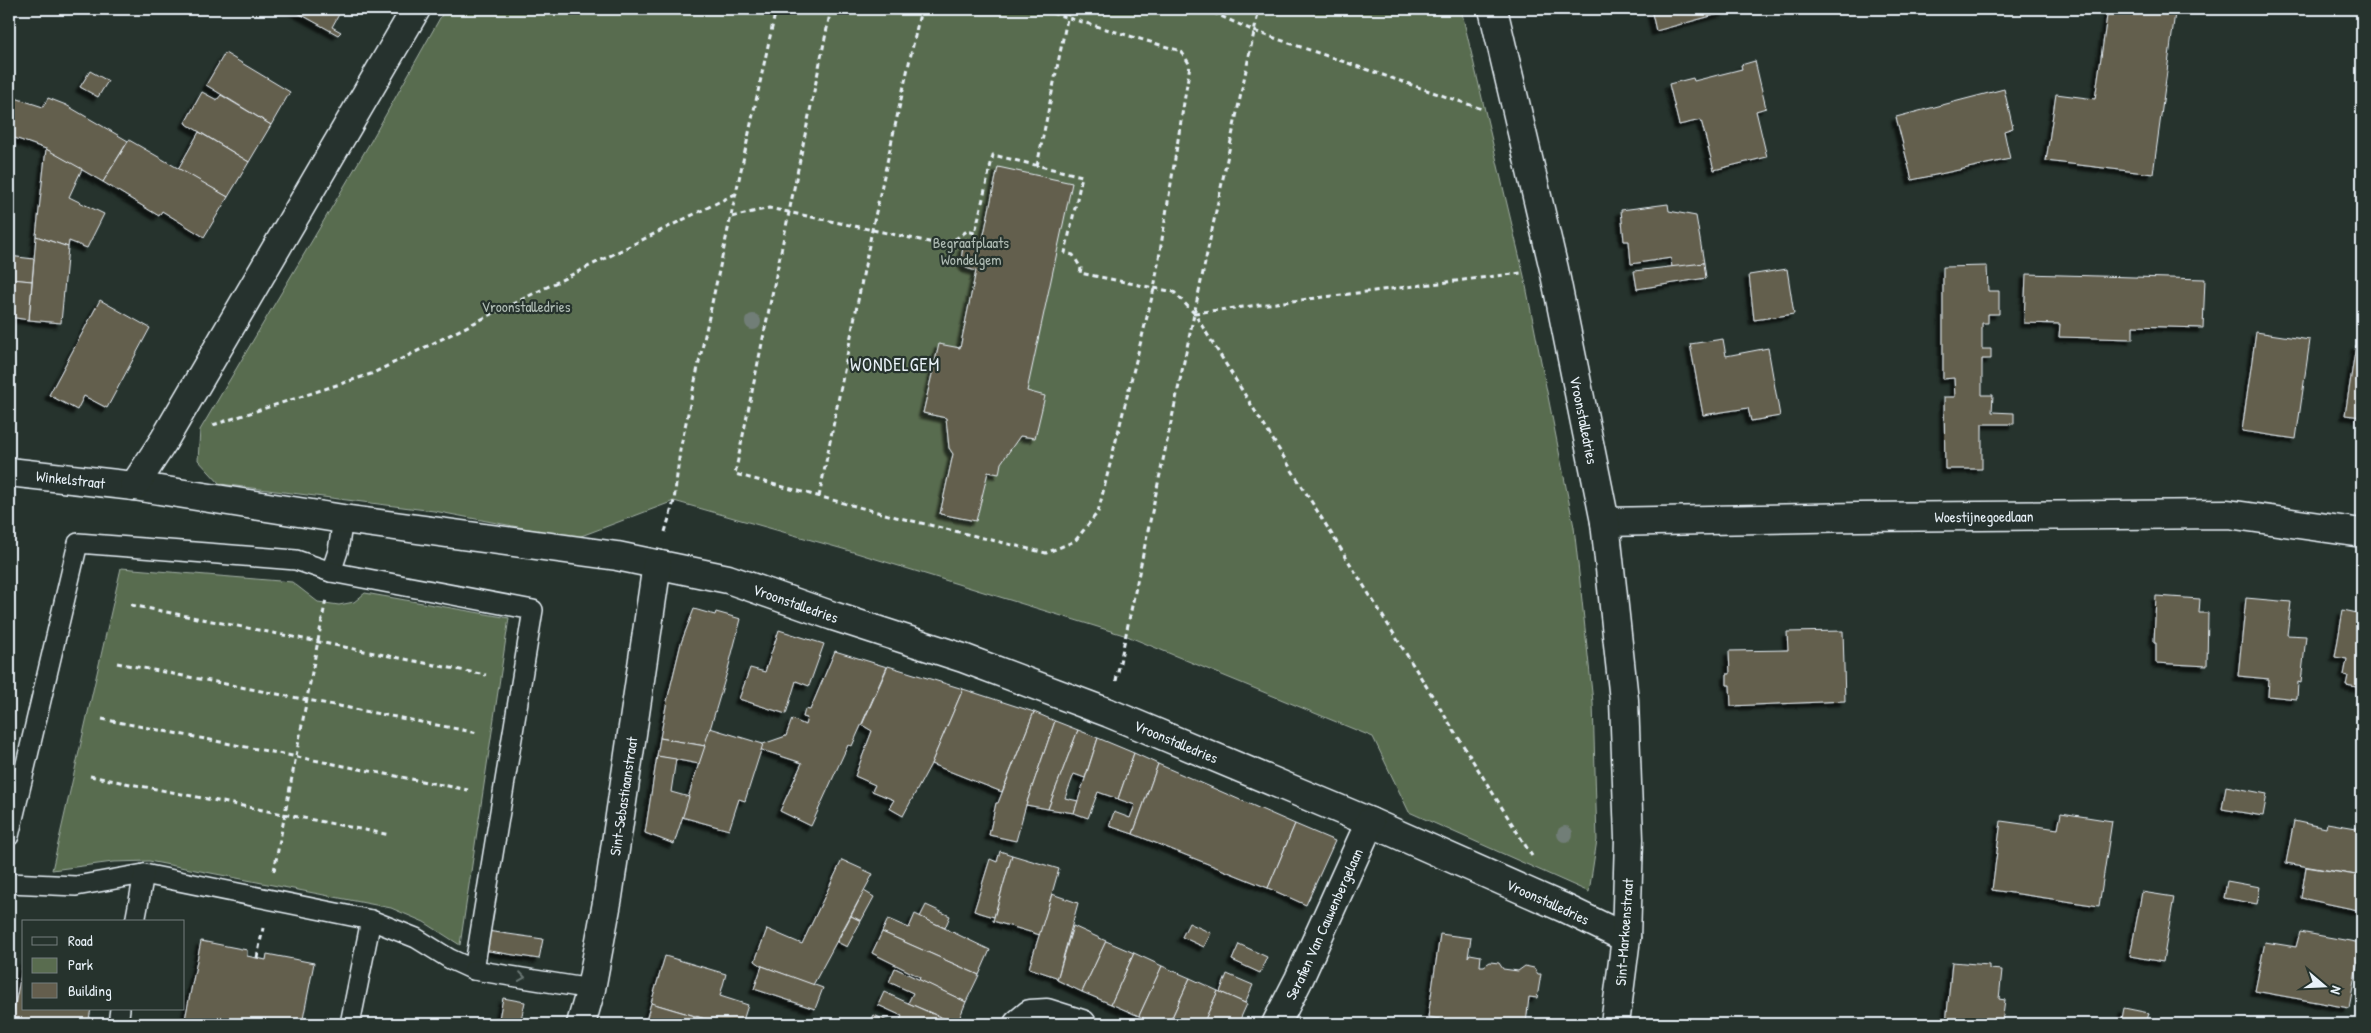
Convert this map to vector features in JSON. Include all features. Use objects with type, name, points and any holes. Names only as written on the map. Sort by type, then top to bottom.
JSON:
[{"type":"street","points":[[134,486],[163,442],[416,9]]},
{"type":"street","name":"Vroonstalledries","points":[[1493,9],[1554,269],[1605,522],[1624,700],[1629,839]]},
{"type":"street","name":"Winkelstraat","points":[[9,472],[134,486]]},
{"type":"street","name":"Vroonstalledries","points":[[134,486],[343,519],[617,556],[728,579],[833,616],[963,658],[1108,713],[1370,822],[1570,910],[1626,938]]},
{"type":"street","name":"Woestijnegoedlaan","points":[[1605,522],[1858,517],[2228,514],[2362,533]]},
{"type":"street","name":"Sint-Sebastiaanstraat","points":[[581,1024],[591,989],[608,897],[657,564]]},
{"type":"street","name":"Serafien Van Cauwenbergelaan","points":[[1276,1024],[1299,979],[1370,822]]},
{"type":"street","name":"Sint-Markoenstraat","points":[[1615,1024],[1626,938],[1629,839]]},
{"type":"street","points":[[1018,1024],[1030,1014],[1047,1013],[1082,1024]]},
{"type":"lane","points":[[331,572],[338,551],[343,519]]},
{"type":"lane","points":[[9,836],[78,544],[296,560],[331,572],[533,610],[474,970]]},
{"type":"lane","points":[[9,883],[76,886],[144,874],[371,920],[416,938],[450,959],[474,970],[591,989]]},
{"type":"lane","points":[[135,920],[144,874]]},
{"type":"lane","points":[[350,1024],[371,920]]},
{"type":"lane","points":[[118,1024],[120,1010]]},
{"type":"path","points":[[657,564],[674,501],[680,450],[776,9]]},
{"type":"path","points":[[831,9],[735,474],[1046,553],[1075,541],[1098,512],[1154,289],[1190,65],[1181,51],[1038,9]]},
{"type":"path","points":[[820,497],[872,230],[920,9]]},
{"type":"path","points":[[1037,166],[1069,9]]},
{"type":"path","points":[[1205,9],[1254,31],[1520,122]]},
{"type":"path","points":[[1108,713],[1127,636],[1259,9]]},
{"type":"path","points":[[732,217],[768,208],[952,247],[954,240],[967,232],[975,233],[993,155],[1082,176],[1065,253],[1073,255],[1081,268],[1080,273],[1174,292],[1194,313],[1533,857]]},
{"type":"path","points":[[163,442],[371,374],[737,193]]},
{"type":"path","points":[[1194,313],[1554,269]]},
{"type":"path","points":[[257,958],[331,572]]},
{"type":"path","points":[[132,605],[486,675]]},
{"type":"path","points":[[117,663],[478,733]]},
{"type":"path","points":[[102,720],[468,790]]},
{"type":"path","points":[[90,776],[390,835]]},
{"type":"green space","name":"Vroonstalledries","points":[[445,9],[1461,9],[1524,276],[1574,527],[1593,702],[1597,840],[1589,892],[1409,812],[1373,737],[1127,636],[850,551],[674,501],[576,538],[434,511],[220,484],[198,460],[200,430],[371,141]]},
{"type":"green space","points":[[121,568],[292,582],[318,602],[339,605],[354,602],[365,593],[509,618],[460,945],[424,922],[391,908],[149,861],[113,862],[52,870]]},
{"type":"building","points":[[291,9],[342,9],[332,27],[341,32],[338,35]]},
{"type":"building","points":[[1651,9],[1725,9],[1726,12],[1656,31]]},
{"type":"building","points":[[2108,9],[2145,9],[2175,13],[2153,174],[2046,161],[2056,94],[2095,99]]},
{"type":"building","points":[[225,53],[290,92],[271,125],[206,85]]},
{"type":"building","points":[[1755,61],[1766,108],[1756,111],[1767,157],[1714,170],[1701,120],[1679,125],[1669,84],[1693,78],[1694,81],[1742,69],[1741,65]]},
{"type":"building","points":[[90,71],[108,81],[98,97],[80,87]]},
{"type":"building","points":[[2004,89],[2013,128],[2004,131],[2010,159],[1912,180],[1896,117]]},
{"type":"building","points":[[202,92],[217,100],[221,95],[271,125],[249,162],[185,123]]},
{"type":"building","points":[[9,96],[43,107],[48,98],[66,105],[128,141],[103,182],[46,149],[9,136]]},
{"type":"building","points":[[199,132],[249,162],[228,197],[178,169]]},
{"type":"building","points":[[129,140],[228,197],[204,237],[162,211],[159,216],[103,182]]},
{"type":"building","points":[[46,149],[82,169],[69,197],[104,214],[87,248],[69,241],[68,247],[36,236]]},
{"type":"building","points":[[998,167],[1072,183],[1027,391],[1045,396],[1035,438],[1020,436],[1001,463],[999,474],[988,472],[976,521],[940,514],[953,454],[949,448],[946,418],[923,413],[939,344],[960,348],[976,271],[966,268],[961,260],[963,247],[971,241],[982,244]]},
{"type":"building","points":[[1668,204],[1669,211],[1696,216],[1704,263],[1672,268],[1671,258],[1631,264],[1629,241],[1624,241],[1621,210]]},
{"type":"building","points":[[36,236],[68,247],[61,323],[29,320]]},
{"type":"building","points":[[9,256],[34,259],[32,281],[9,279]]},
{"type":"building","points":[[1704,263],[1706,278],[1637,289],[1634,271]]},
{"type":"building","points":[[1987,266],[1988,291],[1999,291],[1999,314],[1988,314],[1988,323],[1982,323],[1982,349],[1991,349],[1991,359],[1982,359],[1982,395],[1993,395],[1992,412],[2014,413],[2014,424],[1982,424],[1982,469],[1945,469],[1944,397],[1955,397],[1954,378],[1943,379],[1943,267]]},
{"type":"building","points":[[1787,269],[1794,314],[1754,320],[1749,275]]},
{"type":"building","points":[[2026,274],[2205,279],[2203,328],[2133,326],[2133,339],[2059,337],[2060,324],[2024,323]]},
{"type":"building","points":[[12,279],[32,281],[29,320],[9,317]]},
{"type":"building","points":[[100,300],[150,328],[107,408],[84,396],[77,410],[49,395]]},
{"type":"building","points":[[2256,332],[2310,340],[2296,439],[2242,431]]},
{"type":"building","points":[[1723,339],[1726,356],[1768,348],[1780,416],[1751,421],[1748,408],[1703,415],[1690,344]]},
{"type":"building","points":[[2356,345],[2362,346],[2362,417],[2345,415]]},
{"type":"building","points":[[2156,596],[2200,599],[2199,613],[2208,613],[2207,666],[2156,663],[2156,643],[2154,643]]},
{"type":"building","points":[[2246,598],[2291,602],[2287,635],[2306,636],[2301,683],[2298,682],[2297,699],[2268,696],[2269,679],[2238,676]]},
{"type":"building","points":[[694,609],[715,615],[716,612],[741,619],[705,746],[660,738],[681,643]]},
{"type":"building","points":[[2343,610],[2362,614],[2362,688],[2346,685],[2348,676],[2344,675],[2347,659],[2335,657]]},
{"type":"building","points":[[779,630],[824,644],[809,686],[796,681],[786,714],[739,699],[750,668],[765,672]]},
{"type":"building","points":[[1843,631],[1845,701],[1731,706],[1730,685],[1727,685],[1727,674],[1730,674],[1729,651],[1788,650],[1787,632]]},
{"type":"building","points":[[835,651],[887,667],[852,746],[848,745],[811,826],[780,811],[802,763],[759,749],[763,744],[786,736],[792,719],[805,725],[807,718],[803,717],[805,709],[810,710]]},
{"type":"building","points":[[888,666],[963,689],[931,764],[903,816],[889,808],[894,800],[872,791],[875,785],[855,776],[872,731],[862,725]]},
{"type":"building","points":[[963,689],[1034,712],[1002,792],[931,764]]},
{"type":"building","points":[[1034,712],[1055,721],[1026,805],[1016,841],[989,835],[996,803],[998,803]]},
{"type":"building","points":[[1055,721],[1078,730],[1048,809],[1026,805]]},
{"type":"building","points":[[710,728],[763,744],[745,801],[739,799],[729,830],[682,817]]},
{"type":"building","points":[[1078,730],[1098,738],[1085,778],[1074,774],[1065,798],[1078,801],[1074,813],[1048,809]]},
{"type":"building","points":[[660,738],[705,746],[699,764],[657,756]]},
{"type":"building","points":[[1098,738],[1134,753],[1118,799],[1098,792],[1088,818],[1074,813]]},
{"type":"building","points":[[1134,753],[1158,764],[1133,834],[1109,826],[1114,812],[1130,818],[1135,805],[1118,799]]},
{"type":"building","points":[[657,756],[676,759],[671,792],[689,797],[674,844],[645,833]]},
{"type":"building","points":[[1158,764],[1295,824],[1268,888],[1133,834]]},
{"type":"building","points":[[2226,786],[2267,794],[2263,816],[2222,809]]},
{"type":"building","points":[[2061,813],[2112,821],[2099,906],[1992,890],[2001,821],[2058,829]]},
{"type":"building","points":[[2294,821],[2326,828],[2327,823],[2362,829],[2362,876],[2286,863]]},
{"type":"building","points":[[1295,824],[1335,841],[1306,905],[1268,888]]},
{"type":"building","points":[[1000,851],[1012,855],[994,917],[974,911],[990,859],[997,862]]},
{"type":"building","points":[[1012,855],[1059,869],[1040,935],[993,921]]},
{"type":"building","points":[[842,860],[873,874],[813,985],[762,966],[755,961],[767,929],[802,944]]},
{"type":"building","points":[[2306,867],[2362,876],[2362,911],[2301,898]]},
{"type":"building","points":[[2227,881],[2260,887],[2257,904],[2224,898]]},
{"type":"building","points":[[864,891],[874,897],[861,921],[851,916]]},
{"type":"building","points":[[2142,892],[2174,897],[2163,962],[2130,956]]},
{"type":"building","points":[[1052,894],[1078,903],[1057,980],[1056,977],[1029,968]]},
{"type":"building","points":[[926,905],[950,916],[945,928],[920,917]]},
{"type":"building","points":[[915,914],[990,950],[979,975],[882,932],[888,919],[909,928]]},
{"type":"building","points":[[851,916],[861,921],[847,947],[837,942]]},
{"type":"building","points":[[1189,923],[1211,933],[1204,947],[1182,937]]},
{"type":"building","points":[[1073,926],[1106,941],[1082,992],[1057,980]]},
{"type":"building","points":[[487,931],[543,939],[539,959],[483,950]]},
{"type":"building","points":[[882,932],[979,975],[966,1002],[919,980],[920,977],[872,953]]},
{"type":"building","points":[[2300,932],[2361,943],[2349,1008],[2255,991],[2265,942],[2296,947]]},
{"type":"building","points":[[1440,934],[1471,938],[1468,957],[1470,954],[1481,956],[1480,966],[1490,962],[1499,963],[1503,969],[1518,971],[1525,966],[1534,968],[1538,974],[1541,974],[1537,998],[1529,997],[1526,1024],[1439,1024],[1439,1019],[1428,1017]]},
{"type":"building","points":[[201,941],[247,950],[247,956],[266,960],[267,954],[314,963],[302,1024],[184,1024]]},
{"type":"building","points":[[1106,941],[1134,953],[1111,1004],[1082,992]]},
{"type":"building","points":[[1239,944],[1267,957],[1260,973],[1232,960]]},
{"type":"building","points":[[1134,953],[1162,966],[1139,1016],[1111,1004]]},
{"type":"building","points":[[665,956],[726,974],[720,996],[748,1005],[742,1024],[722,1024],[651,1003]]},
{"type":"building","points":[[1952,962],[1989,965],[1989,969],[2002,970],[1999,999],[2005,1000],[2002,1024],[1946,1024]]},
{"type":"building","points":[[762,966],[823,988],[815,1009],[754,989]]},
{"type":"building","points":[[1162,966],[1190,978],[1169,1024],[1155,1024],[1139,1016]]},
{"type":"building","points":[[895,968],[966,1002],[957,1024],[908,1003],[913,993],[889,982]]},
{"type":"building","points":[[22,970],[22,1010],[91,1010],[88,1024],[11,1024]]},
{"type":"building","points":[[1227,974],[1253,985],[1245,1003],[1220,992]]},
{"type":"building","points":[[1190,978],[1218,991],[1203,1024],[1169,1024]]},
{"type":"building","points":[[1218,991],[1247,1004],[1238,1024],[1203,1024]]},
{"type":"building","points":[[884,992],[956,1024],[898,1024],[902,1016],[878,1005]]},
{"type":"building","points":[[503,998],[525,1002],[520,1024],[498,1024]]},
{"type":"building","points":[[651,1003],[722,1024],[645,1024]]},
{"type":"building","points":[[2124,1008],[2149,1013],[2146,1024],[2121,1024]]},
{"type":"building","points":[[874,1015],[894,1024],[869,1024]]},
{"type":"district","name":"WONDELGEM","points":[[895,364]]},
{"type":"park label","name":"Begraafplaats Wondelgem","points":[[971,250]]}]
